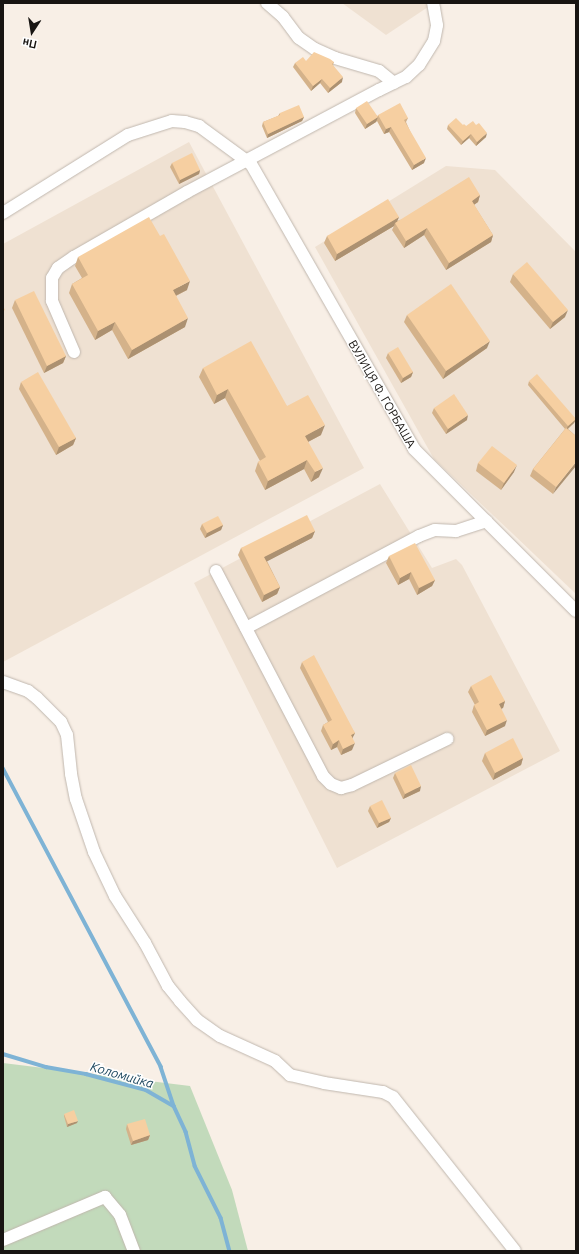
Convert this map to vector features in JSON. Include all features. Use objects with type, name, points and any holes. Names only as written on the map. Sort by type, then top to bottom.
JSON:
[{"type":"street","points":[[267,3],[283,17],[299,38],[315,49],[335,58],[379,71],[394,83]]},
{"type":"street","points":[[74,352],[52,301],[52,278],[58,268],[74,257],[187,192],[248,161],[413,72],[430,50],[434,41],[438,25],[433,3]]},
{"type":"street","points":[[3,213],[128,135],[172,121],[185,122],[199,126],[248,161]]},
{"type":"street","name":"ВУЛИЦЯ Ф. ГОРБАША","points":[[248,161],[414,449],[576,611]]},
{"type":"street","points":[[246,628],[419,536],[436,530],[456,531],[486,521]]},
{"type":"street","points":[[216,571],[323,776],[331,784],[341,788],[352,786],[447,739]]},
{"type":"street","points":[[3,682],[28,691],[38,698],[61,722],[67,735],[76,799],[94,852],[115,896],[145,943],[168,986],[197,1020],[220,1036],[275,1060],[290,1076],[324,1084],[383,1092],[393,1097],[515,1251]]},
{"type":"street","points":[[3,1240],[105,1197],[120,1215],[134,1251]]},
{"type":"shaded area","points":[[342,3],[434,3],[386,35]]},
{"type":"shaded area","points":[[189,142],[364,468],[3,662],[3,244]]},
{"type":"shaded area","points":[[446,166],[495,170],[576,252],[576,594],[434,459],[315,247]]},
{"type":"shaded area","points":[[380,484],[432,568],[456,559],[462,565],[560,751],[337,868],[194,583]]},
{"type":"green space","points":[[3,1063],[190,1086],[232,1190],[248,1251],[3,1251]]},
{"type":"building","points":[[314,52],[334,62],[332,64],[343,77],[330,88],[322,79],[313,86],[295,63],[303,57],[306,61]]},
{"type":"building","points":[[367,101],[378,117],[367,124],[356,108]]},
{"type":"building","points":[[400,103],[408,118],[404,120],[426,158],[414,165],[391,127],[386,129],[378,115]]},
{"type":"building","points":[[299,105],[304,117],[268,134],[263,122]]},
{"type":"building","points":[[456,118],[466,126],[473,121],[476,125],[479,123],[487,133],[477,142],[471,134],[463,141],[448,125]]},
{"type":"building","points":[[192,153],[200,170],[180,180],[172,163]]},
{"type":"building","points":[[469,177],[480,195],[472,201],[493,235],[449,263],[427,228],[406,241],[395,223]]},
{"type":"building","points":[[388,199],[399,217],[337,254],[327,236]]},
{"type":"building","points":[[149,217],[160,236],[164,234],[190,281],[173,290],[188,318],[132,350],[115,322],[98,331],[72,284],[88,275],[78,257]]},
{"type":"building","points":[[527,262],[568,310],[553,322],[513,274]]},
{"type":"building","points":[[451,284],[490,341],[446,371],[407,315]]},
{"type":"building","points":[[34,291],[66,356],[47,366],[15,300]]},
{"type":"building","points":[[251,341],[287,406],[308,395],[325,425],[305,436],[323,468],[315,472],[307,460],[268,481],[258,462],[266,457],[228,389],[217,395],[203,368]]},
{"type":"building","points":[[398,347],[413,372],[403,378],[388,353]]},
{"type":"building","points":[[38,372],[76,438],[59,447],[21,382]]},
{"type":"building","points":[[537,374],[576,419],[568,426],[529,381]]},
{"type":"building","points":[[454,394],[468,415],[448,429],[434,408]]},
{"type":"building","points":[[566,428],[576,436],[576,462],[556,487],[533,469]]},
{"type":"building","points":[[492,446],[517,465],[504,483],[478,463]]},
{"type":"building","points":[[307,515],[315,531],[264,557],[280,587],[264,595],[241,548]]},
{"type":"building","points":[[218,516],[223,525],[207,533],[202,524]]},
{"type":"building","points":[[415,543],[435,580],[419,588],[411,572],[400,578],[389,556]]},
{"type":"building","points":[[314,655],[355,733],[351,735],[355,743],[343,749],[339,740],[333,744],[323,725],[332,720],[302,662]]},
{"type":"building","points":[[491,675],[505,701],[499,704],[507,720],[487,730],[474,705],[479,702],[471,686]]},
{"type":"building","points":[[513,738],[523,758],[495,773],[485,753]]},
{"type":"building","points":[[411,765],[421,786],[405,794],[395,773]]},
{"type":"building","points":[[382,800],[391,818],[379,823],[370,806]]},
{"type":"building","points":[[74,1110],[78,1121],[68,1124],[64,1114]]},
{"type":"building","points":[[145,1119],[150,1135],[133,1141],[127,1124]]},
{"type":"waterway","points":[[3,768],[161,1067],[174,1106]]},
{"type":"waterway","name":"Коломийка","points":[[3,1054],[46,1067],[86,1074],[146,1090],[174,1106],[186,1132],[195,1166],[221,1218],[230,1251]]}]
